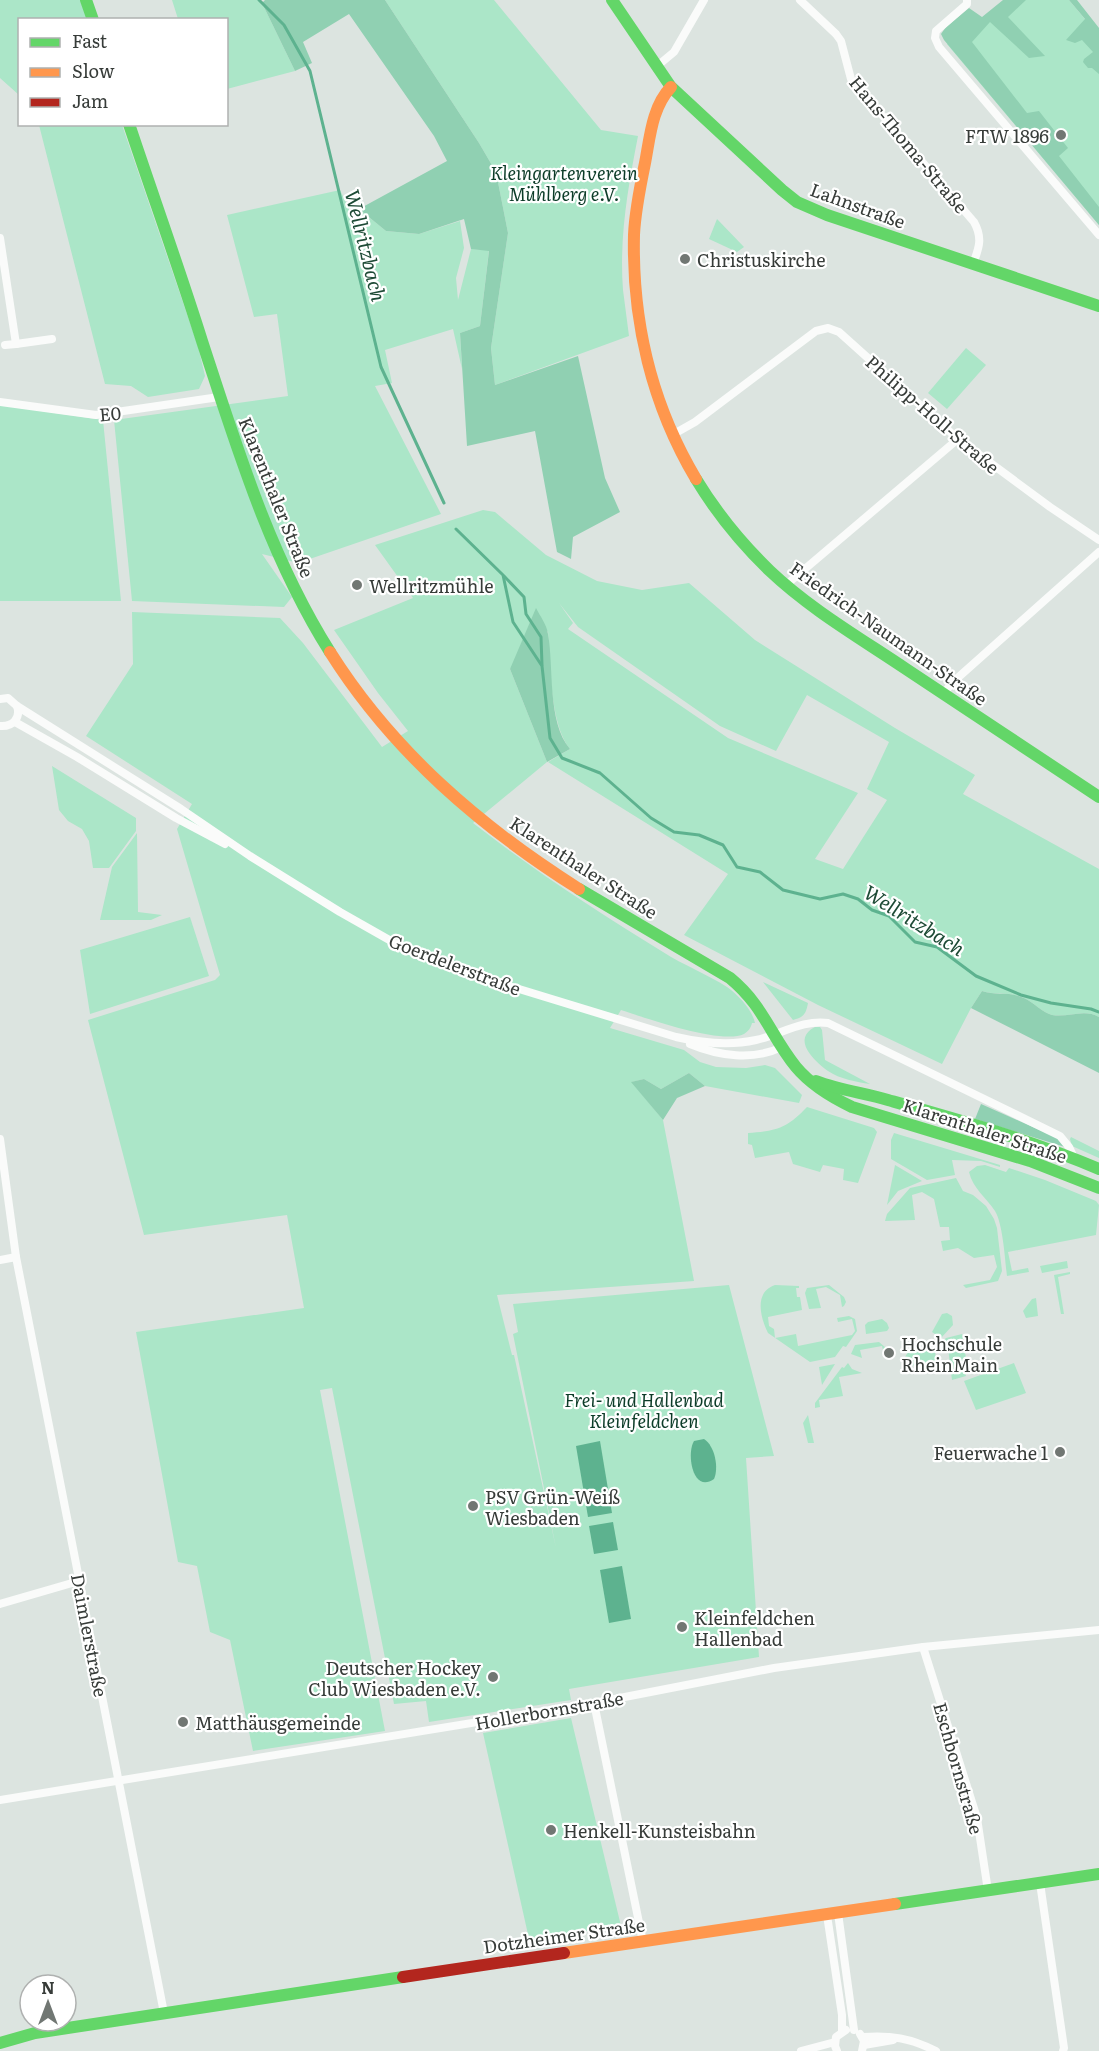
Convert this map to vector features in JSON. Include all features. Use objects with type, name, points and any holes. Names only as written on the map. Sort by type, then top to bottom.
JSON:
[{"type":"main road","points":[[86,0],[92,18]]},
{"type":"main road","name":"Lahnstraße","points":[[612,0],[671,87],[797,202],[827,215],[1099,306]]},
{"type":"main road","name":"Friedrich-Naumann-Straße","points":[[671,87],[663,95],[657,107],[639,193],[634,249],[636,298],[651,381],[661,411],[695,479],[723,520],[753,554],[786,585],[1099,797]]},
{"type":"main road","name":"Klarenthaler Straße","points":[[130,126],[219,397],[278,556],[299,599],[348,679],[411,757],[483,822],[570,884],[742,987],[753,997],[799,1071],[826,1094],[852,1107],[1030,1161],[1099,1188]]},
{"type":"main road","name":"Klarenthaler Straße","points":[[799,1071],[830,1086],[879,1097],[1002,1133],[1099,1169]]},
{"type":"main road","name":"Dotzheimer Straße","points":[[78,2026],[242,2000],[1099,1874]]},
{"type":"main road","name":"Dotzheimer Straße","points":[[0,2034],[35,2033]]},
{"type":"main road","name":"Dotzheimer Straße","points":[[0,2043],[35,2033]]},
{"type":"street","points":[[656,67],[674,52],[704,0]]},
{"type":"street","name":"Hans-Thoma-Straße","points":[[800,0],[841,41],[851,79],[980,231],[981,242],[973,264]]},
{"type":"street","points":[[967,0],[967,4],[936,31],[934,38],[939,47],[1099,235]]},
{"type":"street","points":[[0,242],[16,344]]},
{"type":"street","name":"Philipp-Holl-Straße","points":[[672,435],[695,422],[816,331],[828,328],[839,332],[958,440],[1099,540]]},
{"type":"street","points":[[4,345],[52,339]]},
{"type":"street","name":"E0","points":[[0,402],[96,416],[219,397]]},
{"type":"street","points":[[786,585],[958,440]]},
{"type":"street","points":[[944,693],[953,682],[1099,552]]},
{"type":"street","name":"Goerdelerstraße","points":[[1,697],[12,700],[17,706],[181,809],[250,856],[340,912],[407,950],[480,977],[676,1037],[699,1042],[730,1043],[753,1041],[776,1035]]},
{"type":"street","points":[[0,726],[8,726],[15,722],[19,714],[17,706]]},
{"type":"street","name":"Goerdelerstraße","points":[[15,722],[77,756],[176,818],[250,856]]},
{"type":"street","name":"Klarenthaler Straße","points":[[776,1035],[813,1022],[828,1023],[1059,1136],[1069,1147],[1074,1158]]},
{"type":"street","name":"Goerdelerstraße","points":[[676,1037],[705,1050],[730,1055],[760,1054],[782,1047]]},
{"type":"street","name":"Daimlerstraße","points":[[0,1139],[16,1257],[164,2013]]},
{"type":"street","points":[[0,1260],[16,1257]]},
{"type":"street","points":[[0,1604],[79,1581]]},
{"type":"street","name":"Hollerbornstraße","points":[[0,1800],[594,1704],[774,1668],[923,1647],[1099,1629]]},
{"type":"street","name":"Eschbornstraße","points":[[923,1647],[977,1818],[988,1891]]},
{"type":"street","points":[[594,1704],[643,1942]]},
{"type":"street","points":[[1040,1883],[1063,2051]]},
{"type":"street","points":[[833,1914],[854,2030],[863,2044],[900,2038],[913,2040],[936,2051]]},
{"type":"street","points":[[802,2051],[836,2046],[842,2031],[833,1914]]},
{"type":"street","points":[[842,2031],[854,2030]]},
{"type":"street","points":[[802,2051],[817,2051]]},
{"type":"green space","points":[[0,0],[80,0],[87,18],[18,18],[18,94],[0,78]]},
{"type":"green space","points":[[172,0],[258,0],[262,3],[295,71],[228,89],[228,18],[178,18]]},
{"type":"green space","name":"Kleingartenverein Mühlberg e.V.","points":[[385,0],[494,0],[601,130],[638,136],[628,193],[622,251],[623,290],[629,336],[495,385],[491,348],[508,233],[496,172]]},
{"type":"green space","name":"FTW 1896","points":[[1008,0],[1069,0],[1099,36],[1099,225],[947,44]]},
{"type":"green space","points":[[39,126],[122,126],[198,346],[205,376],[199,389],[148,397],[131,386],[105,384]]},
{"type":"green space","points":[[340,190],[351,213],[359,209],[386,231],[419,234],[460,221],[464,248],[456,278],[458,300],[471,249],[489,250],[480,326],[460,333],[462,369],[453,329],[385,350],[392,383],[375,386],[441,514],[298,563],[262,554],[292,597],[284,607],[132,601],[114,420],[288,396],[277,314],[254,317],[227,215]]},
{"type":"green space","points":[[717,219],[744,247],[737,252],[709,239]]},
{"type":"green space","points":[[966,348],[986,365],[947,409],[928,393]]},
{"type":"green space","points":[[0,405],[103,420],[121,601],[0,601]]},
{"type":"green space","name":"Frei- und Hallenbad Kleinfeldchen","points":[[483,510],[495,512],[546,555],[597,581],[642,590],[689,583],[755,640],[975,775],[963,794],[1099,869],[1099,1017],[1088,1013],[1052,1015],[1019,996],[982,991],[942,1064],[818,1005],[684,935],[728,874],[548,762],[570,749],[558,725],[555,710],[548,631],[510,669],[547,762],[473,823],[590,906],[671,957],[727,987],[744,1003],[755,1023],[752,1023],[750,1029],[744,1034],[719,1036],[683,1029],[621,1010],[610,1028],[684,1050],[700,1062],[716,1067],[746,1068],[765,1065],[775,1068],[802,1095],[799,1103],[705,1086],[689,1073],[661,1089],[644,1079],[632,1082],[663,1120],[694,1281],[497,1295],[512,1355],[514,1355],[556,1548],[513,1334],[518,1332],[513,1304],[729,1285],[774,1456],[746,1458],[759,1657],[569,1689],[571,1700],[429,1722],[426,1701],[394,1704],[332,1388],[320,1390],[385,1731],[253,1751],[230,1640],[210,1632],[197,1566],[178,1562],[136,1332],[304,1308],[287,1215],[144,1235],[88,1020],[215,980],[220,975],[177,829],[192,804],[86,736],[133,664],[132,612],[280,618],[303,643],[382,747],[408,731],[334,630],[413,598],[375,545]],"holes":[[[559,603],[578,627],[720,726],[776,751],[807,695],[889,742],[867,789],[887,800],[843,869],[815,859],[858,793],[728,738],[568,629],[573,623]]]},
{"type":"green space","points":[[52,766],[136,818],[136,831],[109,868],[93,868],[89,841],[82,829],[68,821],[59,810]]},
{"type":"green space","points":[[137,833],[138,912],[162,915],[151,920],[100,920],[112,867]]},
{"type":"green space","points":[[190,917],[209,976],[90,1014],[80,950]]},
{"type":"green space","points":[[763,982],[808,1003],[804,1014],[793,1020]]},
{"type":"green space","points":[[815,1027],[820,1027],[822,1030],[825,1060],[870,1084],[838,1076],[828,1071],[811,1056],[805,1044],[805,1038],[808,1032]]},
{"type":"green space","points":[[807,1107],[874,1128],[877,1132],[858,1183],[843,1180],[844,1169],[823,1165],[820,1172],[793,1164],[789,1152],[755,1158],[752,1145],[748,1144],[748,1133],[781,1127]]},
{"type":"green space","points":[[894,1133],[1000,1165],[1000,1167],[981,1161],[952,1160],[955,1175],[927,1180],[891,1159],[891,1140]]},
{"type":"green space","points":[[1071,1137],[1099,1151],[1099,1158],[1072,1146]]},
{"type":"green space","points":[[895,1165],[922,1181],[898,1191],[887,1205]]},
{"type":"green space","points":[[985,1165],[1006,1172],[1009,1168],[1096,1201],[1099,1205],[1096,1235],[1008,1252],[1012,1271],[1028,1268],[1029,1272],[1007,1276],[998,1217],[973,1183],[969,1172],[977,1166]]},
{"type":"green space","points":[[956,1178],[963,1191],[973,1195],[986,1206],[994,1219],[1002,1271],[998,1281],[966,1288],[963,1285],[990,1280],[997,1267],[994,1255],[974,1258],[958,1248],[943,1251],[941,1241],[950,1240],[949,1227],[940,1227],[934,1199],[922,1192],[912,1195],[915,1220],[885,1221],[887,1214],[910,1188]]},
{"type":"green space","points":[[1067,1261],[1068,1268],[1042,1273],[1040,1266]]},
{"type":"green space","points":[[1070,1272],[1070,1274],[1058,1277],[1064,1314],[1061,1314],[1054,1275]]},
{"type":"green space","points":[[775,1285],[799,1286],[796,1288],[797,1297],[800,1297],[802,1310],[768,1317],[769,1326],[774,1329],[775,1338],[768,1333],[763,1320],[761,1299],[768,1288]]},
{"type":"green space","points":[[829,1285],[844,1297],[846,1302],[844,1306],[842,1307],[840,1295],[826,1287],[816,1289],[821,1308],[809,1309],[805,1293],[807,1288]]},
{"type":"green space","points":[[1036,1298],[1038,1316],[1026,1318],[1023,1311],[1032,1299]]},
{"type":"green space","points":[[947,1313],[952,1316],[953,1325],[941,1338],[932,1332],[942,1314]]},
{"type":"green space","points":[[849,1316],[855,1319],[857,1331],[846,1347],[843,1346],[835,1357],[810,1362],[775,1338],[796,1334],[798,1346],[852,1335],[855,1331],[852,1319],[838,1322],[837,1318]]},
{"type":"green space","points":[[882,1319],[887,1323],[889,1328],[887,1331],[866,1334],[865,1325],[868,1322]]},
{"type":"green space","points":[[962,1334],[966,1358],[962,1359],[966,1376],[952,1380],[948,1348],[935,1350],[936,1361],[905,1367],[904,1359],[909,1350],[935,1348],[946,1338]]},
{"type":"green space","points":[[879,1342],[892,1353],[884,1354],[882,1346],[860,1350],[862,1358],[851,1354],[855,1345]]},
{"type":"green space","points":[[848,1363],[852,1369],[862,1373],[839,1377],[843,1396],[819,1400],[820,1407],[815,1408],[815,1403],[842,1367],[844,1368]]},
{"type":"green space","points":[[1014,1363],[1026,1393],[976,1410],[964,1381]]},
{"type":"green space","points":[[835,1364],[822,1385],[819,1367]]},
{"type":"green space","points":[[808,1415],[814,1443],[808,1443],[803,1423]]},
{"type":"green space","name":"Henkell-Kunsteisbahn","points":[[571,1718],[621,1926],[529,1939],[483,1733]]},
{"type":"shaded area","points":[[265,0],[385,0],[496,172],[508,233],[491,348],[495,385],[578,356],[605,478],[620,512],[573,537],[571,559],[557,552],[535,431],[467,446],[460,333],[480,326],[489,251],[471,249],[464,219],[419,234],[386,231],[359,209],[447,161],[434,136],[349,14],[303,42],[312,63],[295,71],[262,3]]},
{"type":"shaded area","points":[[1003,0],[1026,0],[1008,17],[1045,56],[1029,58],[990,22],[972,42],[1027,113],[1039,111],[1068,148],[1059,156],[1099,207],[1099,225],[941,34],[969,8],[982,17]]},
{"type":"shaded area","points":[[1069,0],[1077,0],[1099,28],[1099,74],[1083,62],[1093,52],[1082,40],[1075,43],[1066,40],[1085,19]]},
{"type":"shaded area","points":[[536,608],[548,634],[558,724],[570,749],[547,762],[510,669]]},
{"type":"shaded area","points":[[982,991],[1019,996],[1052,1015],[1088,1013],[1099,1017],[1099,1073],[971,1008]]},
{"type":"shaded area","points":[[689,1073],[705,1086],[677,1098],[663,1120],[631,1082],[644,1079],[661,1089]]},
{"type":"shaded area","points":[[981,1104],[1060,1139],[1065,1147],[975,1119]]},
{"type":"shaded area","points":[[704,1439],[711,1447],[716,1463],[714,1479],[707,1482],[696,1477],[691,1463],[694,1441]]},
{"type":"shaded area","points":[[600,1441],[612,1513],[588,1517],[576,1446]]},
{"type":"shaded area","points":[[613,1522],[618,1550],[594,1554],[589,1526]]},
{"type":"shaded area","points":[[622,1566],[631,1619],[609,1623],[600,1570]]},
{"type":"waterway","name":"Wellritzbach","points":[[259,0],[284,25],[310,71],[381,367],[444,503]]},
{"type":"waterway","name":"Wellritzbach","points":[[456,529],[503,575],[513,622],[542,666],[550,738],[562,758],[600,773],[651,818],[674,832],[699,835],[723,845],[737,867],[760,872],[783,890],[820,899],[843,894],[858,899],[872,910],[889,916],[915,942],[937,947],[976,976],[1021,995],[1099,1012]]},
{"type":"waterway","name":"Wellritzbach","points":[[504,576],[524,597],[526,614],[541,637],[542,665]]},
{"type":"traffic: fast","points":[[86,0],[92,18]]},
{"type":"traffic: fast","points":[[612,0],[671,87],[797,202],[827,215],[1099,306]]},
{"type":"traffic: fast","points":[[130,126],[257,501],[290,578],[330,652]]},
{"type":"traffic: fast","points":[[696,479],[730,527],[785,585],[818,611],[1099,797]]},
{"type":"traffic: fast","points":[[579,889],[730,978],[751,999],[796,1067],[815,1085],[837,1099],[852,1107],[1030,1161],[1099,1188]]},
{"type":"traffic: fast","points":[[816,1081],[995,1131],[1099,1169]]},
{"type":"traffic: fast","points":[[895,1904],[1099,1874]]},
{"type":"traffic: fast","points":[[0,2043],[35,2033],[403,1977]]},
{"type":"traffic: slow","points":[[671,87],[660,104],[650,133],[635,217],[634,267],[641,330],[657,392],[667,422],[696,479]]},
{"type":"traffic: slow","points":[[330,652],[382,722],[441,785],[508,840],[579,889]]},
{"type":"traffic: slow","points":[[564,1953],[895,1904]]},
{"type":"traffic: jam","points":[[403,1977],[564,1953]]},
{"type":"place","name":"FTW 1896","points":[[1061,135]]},
{"type":"place","name":"Christuskirche","points":[[685,259]]},
{"type":"place","name":"Wellritzmühle","points":[[357,585]]},
{"type":"place","name":"Hochschule RheinMain","points":[[889,1353]]},
{"type":"place","name":"Feuerwache 1","points":[[1060,1452]]},
{"type":"place","name":"PSV Grün-Weiß Wiesbaden","points":[[473,1506]]},
{"type":"place","name":"Kleinfeldchen Hallenbad","points":[[682,1627]]},
{"type":"place","name":"Deutscher Hockey Club Wiesbaden e.V.","points":[[493,1677]]},
{"type":"place","name":"Matthäusgemeinde","points":[[183,1722]]},
{"type":"place","name":"Henkell-Kunsteisbahn","points":[[551,1830]]}]
